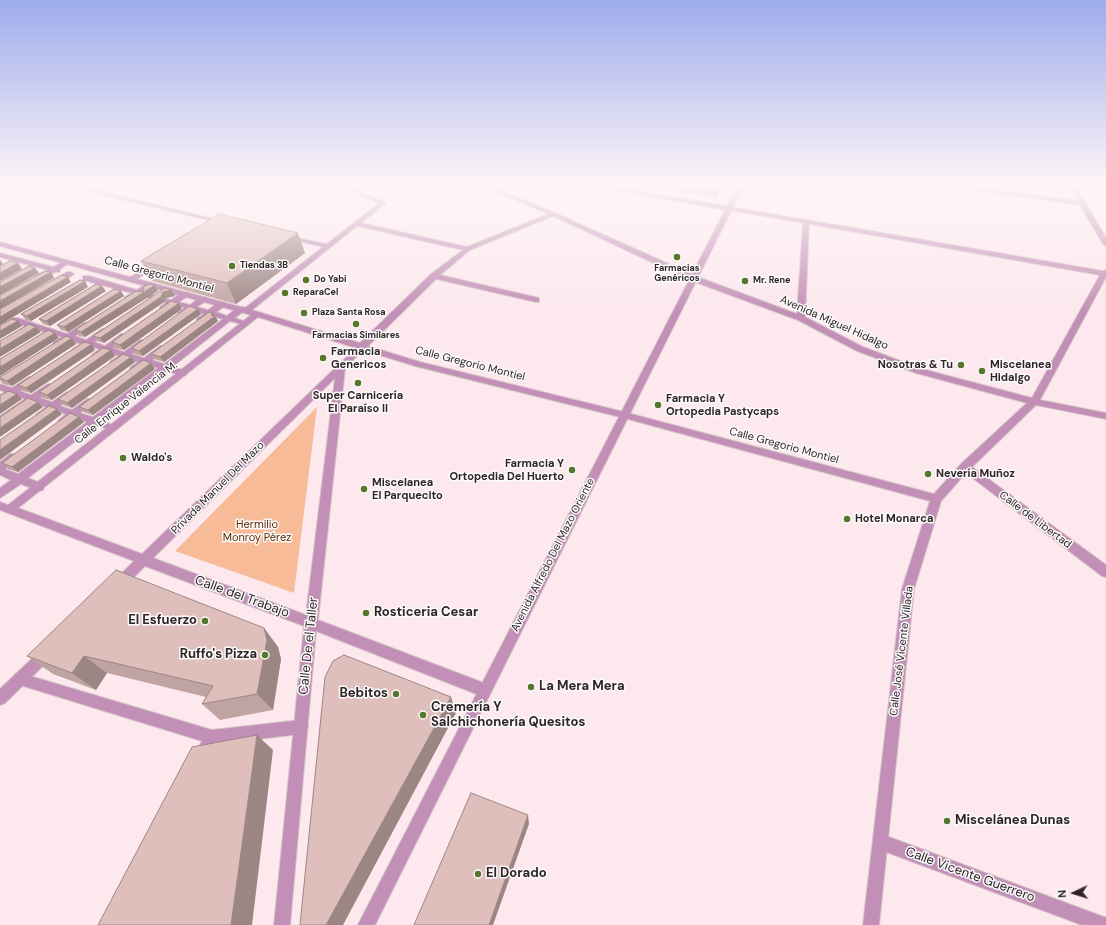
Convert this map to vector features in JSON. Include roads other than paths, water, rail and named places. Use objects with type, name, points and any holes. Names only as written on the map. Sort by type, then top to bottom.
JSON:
[{"type":"street","points":[[0,494],[229,318],[244,310],[350,228]]},
{"type":"street","points":[[374,228],[468,249]]},
{"type":"street","name":"Privada Manuel Del Mazo","points":[[110,593],[434,276],[468,249],[519,228]]},
{"type":"street","name":"Avenida Miguel Hidalgo","points":[[584,228],[695,279],[801,318],[860,349],[912,368],[1034,402],[1106,416]]},
{"type":"street","name":"Avenida Alfredo Del Mazo Oriente","points":[[366,925],[720,228]]},
{"type":"street","points":[[801,318],[806,228]]},
{"type":"street","points":[[842,228],[1105,273]]},
{"type":"street","points":[[1096,228],[1106,244]]},
{"type":"street","points":[[283,235],[328,246]]},
{"type":"street","name":"Calle Gregorio Montiel","points":[[0,244],[244,310],[418,364],[624,416],[936,498]]},
{"type":"street","points":[[1,255],[14,248]]},
{"type":"street","points":[[1,255],[70,274],[51,285]]},
{"type":"street","points":[[117,290],[164,259]]},
{"type":"street","points":[[6,266],[19,260]]},
{"type":"street","points":[[34,281],[67,262]]},
{"type":"street","points":[[26,272],[38,265]]},
{"type":"street","points":[[99,271],[83,280],[117,290],[137,293],[245,323]]},
{"type":"street","name":"Calle José Vicente Villada","points":[[871,925],[908,589],[936,498],[964,467],[1034,402],[1105,273]]},
{"type":"street","points":[[100,285],[116,275]]},
{"type":"street","points":[[434,276],[536,300]]},
{"type":"street","points":[[118,305],[150,285]]},
{"type":"street","points":[[143,306],[167,289]]},
{"type":"street","points":[[154,315],[185,294]]},
{"type":"street","points":[[173,320],[203,299]]},
{"type":"street","points":[[192,326],[222,304]]},
{"type":"street","points":[[28,313],[12,322],[47,333],[68,337],[183,372]]},
{"type":"street","name":"Calle Enrique Valencia M.","points":[[5,508],[39,487],[257,314]]},
{"type":"street","points":[[29,328],[45,318]]},
{"type":"street","points":[[50,349],[93,321]]},
{"type":"street","points":[[47,333],[63,324]]},
{"type":"street","points":[[68,355],[112,326]]},
{"type":"street","points":[[87,361],[130,332]]},
{"type":"street","points":[[107,368],[149,338]]},
{"type":"street","points":[[127,374],[168,343]]},
{"type":"street","name":"Calle De el Taller","points":[[282,925],[311,622],[341,367]]},
{"type":"street","points":[[0,400],[38,376]]},
{"type":"street","points":[[0,421],[57,382]]},
{"type":"street","points":[[0,387],[113,428]]},
{"type":"street","points":[[35,419],[77,389]]},
{"type":"street","points":[[55,427],[97,396]]},
{"type":"street","points":[[0,468],[24,450]]},
{"type":"street","name":"Calle de Libertad","points":[[964,467],[1106,572]]},
{"type":"street","points":[[0,471],[39,487]]},
{"type":"street","name":"Calle del Trabajo","points":[[5,508],[143,561],[311,622],[484,690]]},
{"type":"street","points":[[0,698],[54,646]]},
{"type":"street","points":[[20,678],[212,737],[301,727]]},
{"type":"street","points":[[197,765],[212,737]]},
{"type":"street","name":"Calle Vicente Guerrero","points":[[881,842],[1104,925]]},
{"type":"place","name":"Farmacias Genéricos","points":[[677,257]]},
{"type":"place","name":"Tiendas 3B","points":[[232,266]]},
{"type":"place","name":"Do Yabi","points":[[306,280]]},
{"type":"place","name":"Mr. Rene","points":[[745,281]]},
{"type":"place","name":"ReparaCel","points":[[285,293]]},
{"type":"place","name":"Plaza Santa Rosa","points":[[304,313]]},
{"type":"place","name":"Farmacias Similares","points":[[356,324]]},
{"type":"place","name":"Farmacia Genericos","points":[[323,358]]},
{"type":"place","name":"Nosotras & Tu","points":[[961,365]]},
{"type":"place","name":"Miscelanea Hidalgo","points":[[982,371]]},
{"type":"place","name":"Super Carnicería El Paraíso II","points":[[358,383]]},
{"type":"place","name":"Farmacia Y Ortopedia Pastycaps","points":[[658,405]]},
{"type":"place","name":"Waldo's","points":[[123,458]]},
{"type":"place","name":"Farmacia Y Ortopedia Del Huerto","points":[[572,470]]},
{"type":"place","name":"Nevería Muñoz","points":[[928,474]]},
{"type":"place","name":"Miscelanea El Parquecito","points":[[364,489]]},
{"type":"place","name":"Hotel Monarca","points":[[847,519]]},
{"type":"place","name":"Rosticeria Cesar","points":[[366,613]]},
{"type":"place","name":"El Esfuerzo","points":[[205,621]]},
{"type":"place","name":"Ruffo's Pizza","points":[[265,655]]},
{"type":"place","name":"La Mera Mera","points":[[531,687]]},
{"type":"place","name":"Bebitos","points":[[396,694]]},
{"type":"place","name":"Cremería Y Salchichonería Quesitos","points":[[423,715]]},
{"type":"place","name":"Miscelánea Dunas","points":[[947,821]]},
{"type":"place","name":"El Dorado","points":[[478,874]]},
{"type":"park label","name":"Hermilio Monroy Pérez","points":[[257,531]]}]
